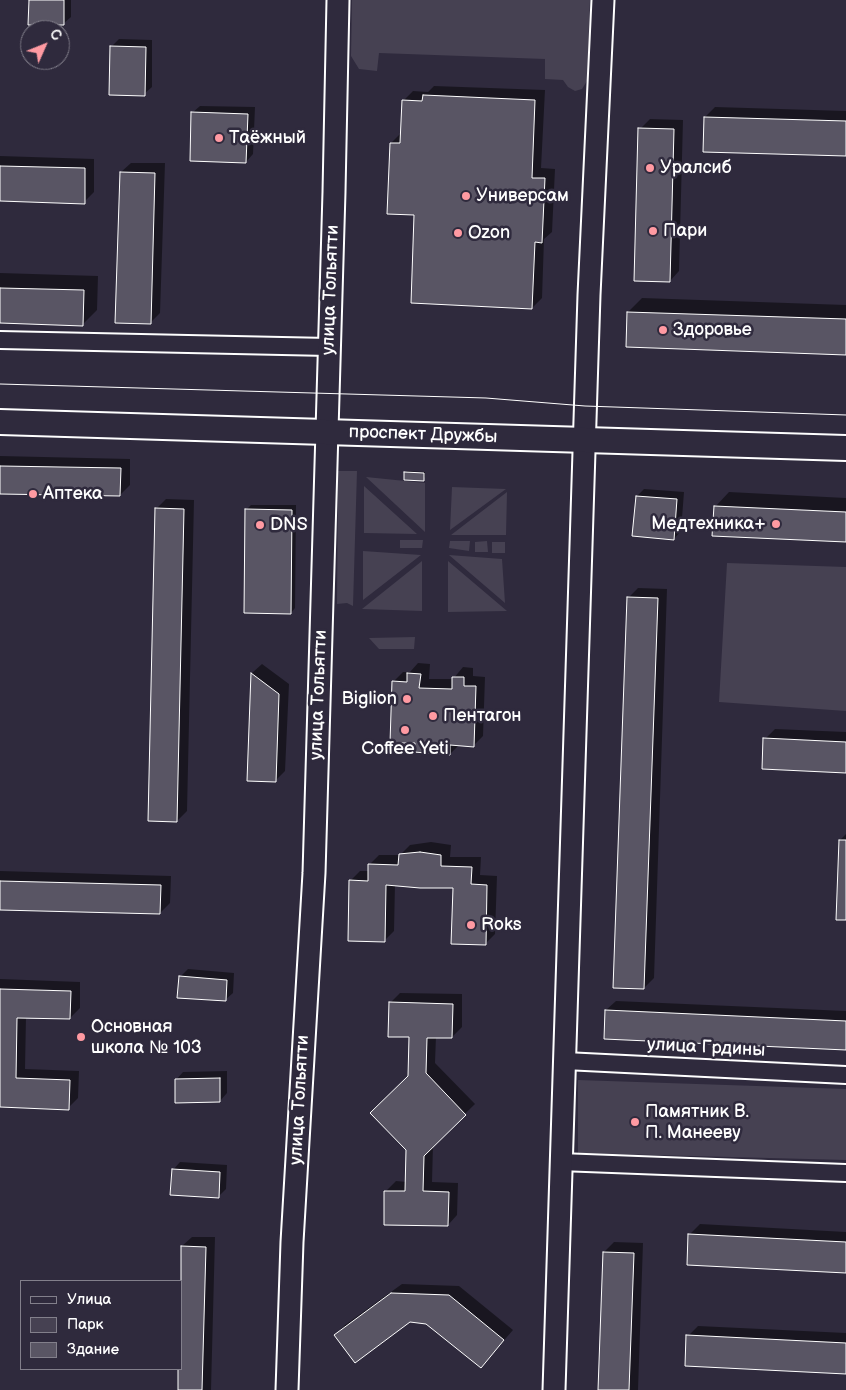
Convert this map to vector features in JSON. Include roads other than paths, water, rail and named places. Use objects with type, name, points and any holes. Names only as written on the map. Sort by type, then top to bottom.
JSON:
[{"type":"main road","name":"проспект Дружбы","points":[[0,422],[846,448]]},
{"type":"street","name":"улица Тольятти","points":[[287,1390],[292,1242],[314,873],[338,0]]},
{"type":"street","points":[[554,1390],[589,295],[603,0]]},
{"type":"street","points":[[0,340],[329,347]]},
{"type":"street","name":"улица Грдины","points":[[565,1061],[846,1075]]},
{"type":"street","points":[[560,1162],[846,1174]]},
{"type":"tram line","points":[[0,384],[486,398],[585,406],[846,415]]},
{"type":"place","name":"Таёжный","points":[[219,138]]},
{"type":"place","name":"Уралсиб","points":[[650,168]]},
{"type":"place","name":"Универсам","points":[[466,196]]},
{"type":"place","name":"Пари","points":[[653,231]]},
{"type":"place","name":"Ozon","points":[[458,233]]},
{"type":"place","name":"Здоровье","points":[[663,330]]},
{"type":"place","name":"Аптека","points":[[33,494]]},
{"type":"place","name":"Медтехника+","points":[[776,524]]},
{"type":"place","name":"DNS","points":[[260,525]]},
{"type":"place","name":"Biglion","points":[[407,699]]},
{"type":"place","name":"Пентагон","points":[[433,716]]},
{"type":"place","name":"Coffee Yeti","points":[[405,730]]},
{"type":"place","name":"Roks","points":[[471,925]]},
{"type":"place","name":"Основная школа № 103","points":[[81,1037]]},
{"type":"place","name":"Памятник В. П. Манееву","points":[[635,1122]]}]
